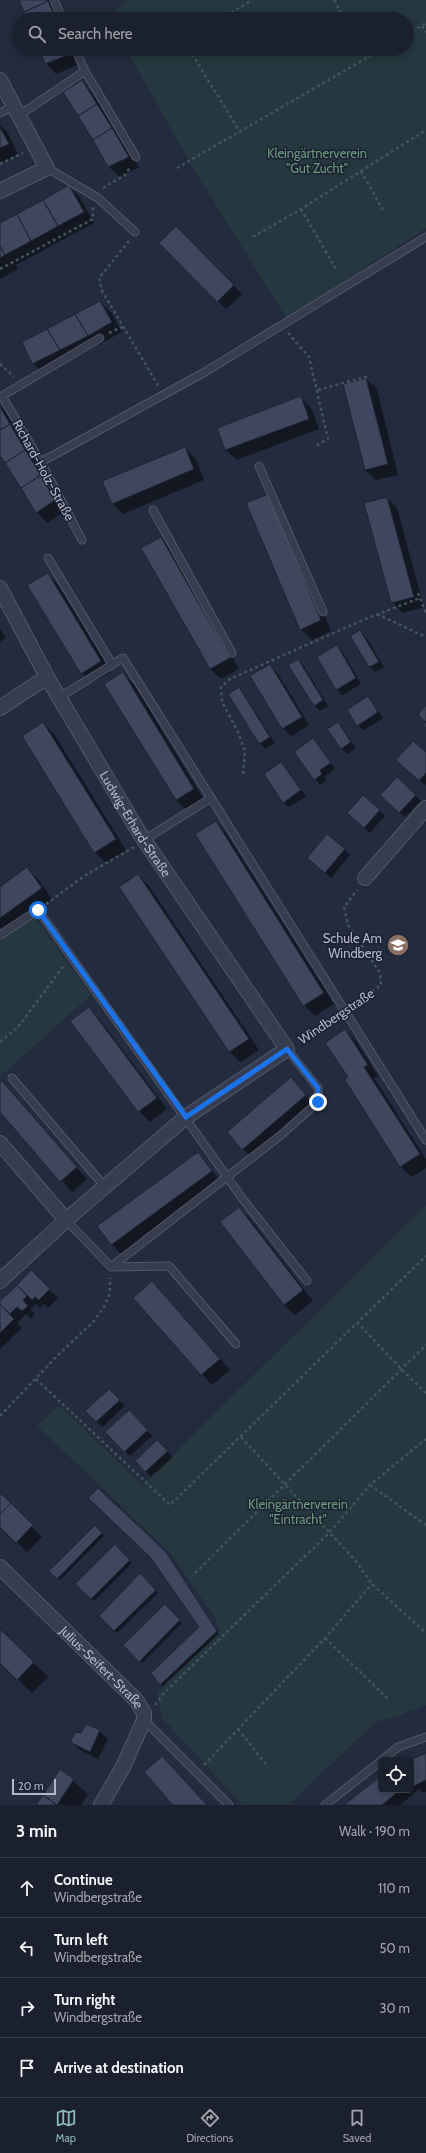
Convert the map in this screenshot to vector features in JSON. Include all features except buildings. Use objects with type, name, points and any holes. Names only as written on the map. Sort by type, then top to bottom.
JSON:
[{"type":"street","points":[[0,80],[47,168],[0,190]]},
{"type":"street","name":"Ludwig-Erhard-Straße","points":[[0,588],[47,677],[144,840],[287,1049]]},
{"type":"street","points":[[0,708],[47,677]]},
{"type":"street","points":[[365,878],[426,808]]},
{"type":"street","name":"Windbergstraße","points":[[0,1282],[66,1220],[186,1117],[287,1049]]},
{"type":"street","points":[[0,1144],[66,1220]]},
{"type":"street","name":"Julius-Seifert-Straße","points":[[2,1573],[136,1700],[144,1713],[144,1720]]},
{"type":"street","points":[[101,1805],[123,1767],[144,1720]]},
{"type":"lane","points":[[54,0],[59,12]]},
{"type":"lane","points":[[78,56],[85,71],[136,157]]},
{"type":"lane","points":[[0,113],[16,112],[85,71]]},
{"type":"lane","points":[[47,168],[92,194],[136,232]]},
{"type":"lane","points":[[41,462],[205,372],[271,330],[282,326],[426,237]]},
{"type":"lane","name":"Richard-Holz-Straße","points":[[82,540],[41,462],[2,396],[100,338]]},
{"type":"lane","points":[[259,466],[323,612]]},
{"type":"lane","points":[[153,510],[232,652]]},
{"type":"lane","points":[[48,558],[112,664]]},
{"type":"lane","points":[[60,697],[123,658],[426,1140]]},
{"type":"lane","points":[[144,840],[211,798]]},
{"type":"lane","points":[[0,935],[38,910],[228,1177],[307,1281]]},
{"type":"lane","name":"Windbergstraße","points":[[111,1267],[281,1135],[318,1102],[318,1088],[287,1049]]},
{"type":"lane","points":[[12,1078],[105,1187]]},
{"type":"lane","points":[[66,1220],[111,1267],[169,1266],[236,1344]]},
{"type":"lane","name":"Julius-Seifert-Straße","points":[[144,1720],[229,1805]]},
{"type":"lane","points":[[385,1757],[398,1747],[426,1737]]},
{"type":"lane","points":[[325,1805],[378,1762]]},
{"type":"path","points":[[232,12],[252,0]]},
{"type":"path","points":[[334,0],[341,12]]},
{"type":"path","points":[[414,30],[426,23]]},
{"type":"path","points":[[422,26],[426,32]]},
{"type":"path","points":[[193,56],[240,132]]},
{"type":"path","points":[[177,168],[370,56]]},
{"type":"path","points":[[253,236],[301,209],[426,130]]},
{"type":"path","points":[[0,164],[35,147]]},
{"type":"path","points":[[0,269],[93,218],[92,194],[125,175],[136,157]]},
{"type":"path","points":[[361,171],[383,210]]},
{"type":"path","points":[[301,209],[337,271]]},
{"type":"path","points":[[136,232],[99,278],[102,291],[163,394]]},
{"type":"path","points":[[282,326],[309,357],[318,390],[328,439],[314,447]]},
{"type":"path","points":[[100,338],[122,327]]},
{"type":"path","points":[[0,364],[22,384]]},
{"type":"path","points":[[318,390],[369,376]]},
{"type":"path","points":[[418,593],[426,613]]},
{"type":"path","points":[[243,774],[245,751],[238,732],[222,702],[222,687],[230,679],[377,614],[420,598]]},
{"type":"path","points":[[377,614],[426,637]]},
{"type":"path","points":[[38,910],[84,876],[144,840]]},
{"type":"path","name":"Windbergstraße","points":[[287,1049],[381,985],[380,973],[348,925],[344,907],[365,878]]},
{"type":"path","points":[[0,1042],[18,1027],[52,979],[72,957]]},
{"type":"path","points":[[36,1379],[170,1505],[426,1256]]},
{"type":"path","points":[[0,1416],[56,1356],[93,1322],[104,1307],[110,1293],[111,1267]]},
{"type":"path","points":[[357,1322],[401,1369],[426,1393]]},
{"type":"path","points":[[195,1573],[426,1345]]},
{"type":"path","points":[[241,1437],[329,1533],[372,1584],[426,1633]]},
{"type":"path","points":[[144,1720],[166,1691],[329,1533],[370,1485],[426,1439]]},
{"type":"path","points":[[370,1485],[426,1525]]},
{"type":"path","points":[[196,1773],[325,1638],[372,1584]]},
{"type":"path","points":[[325,1638],[388,1700]]},
{"type":"path","points":[[238,1729],[268,1767]]},
{"type":"green space","name":"Kleingärtnerverein \"Gut Zucht\"","points":[[128,0],[426,0],[426,228],[287,319],[196,173],[130,56],[414,56],[414,12],[111,12]]},
{"type":"green space","points":[[34,916],[91,995],[0,1077],[0,940]]},
{"type":"green space","name":"Kleingärtnerverein \"Eintracht\"","points":[[426,1205],[426,1705],[395,1717],[376,1722],[288,1805],[243,1805],[162,1718],[157,1692],[220,1631],[216,1619],[171,1554],[37,1426],[59,1405],[142,1485]]},
{"type":"place","name":"Schule Am Windberg","points":[[398,945]]},
{"type":"route","points":[[38,910],[186,1117],[287,1049],[318,1088],[318,1102]]}]
